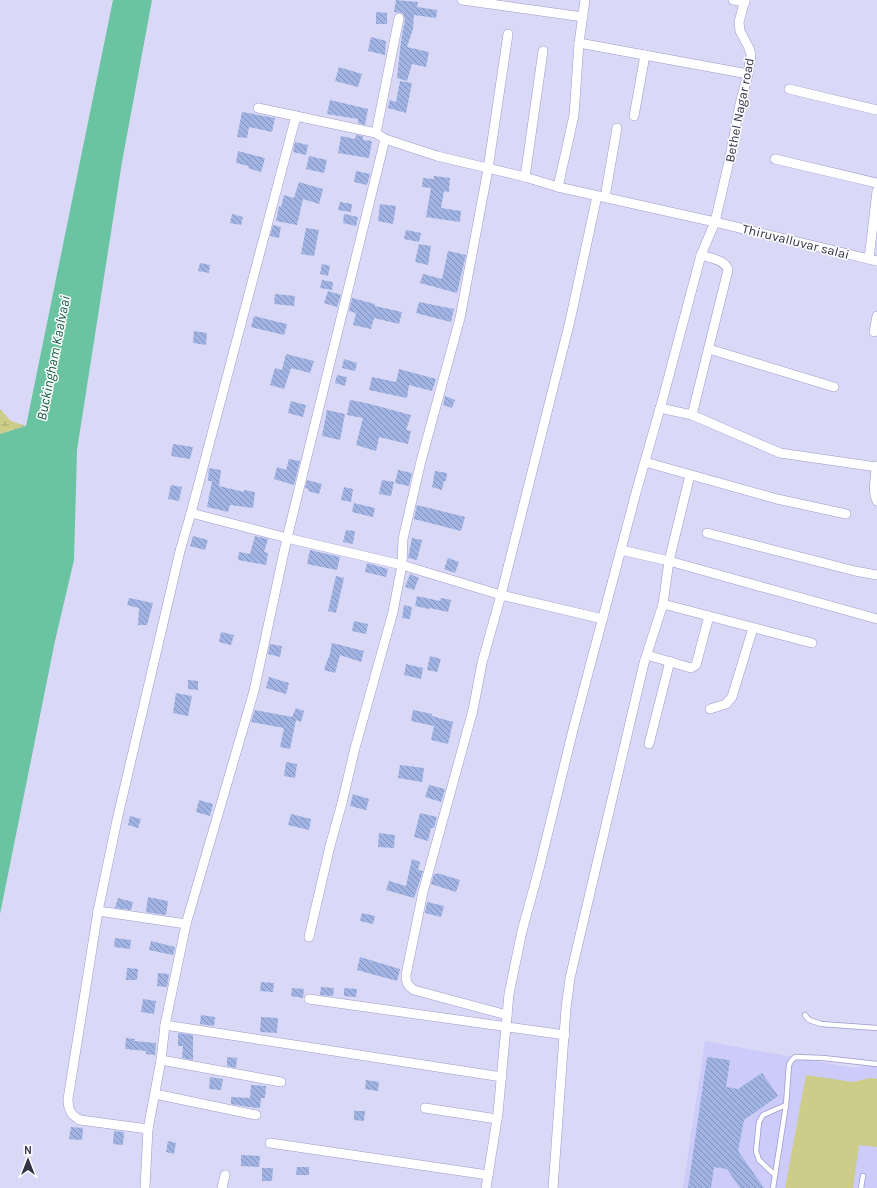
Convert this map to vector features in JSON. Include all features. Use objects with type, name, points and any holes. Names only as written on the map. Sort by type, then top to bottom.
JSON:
[{"type":"street","points":[[462,0],[582,17]]},
{"type":"street","points":[[558,187],[574,115],[579,43],[585,0]]},
{"type":"street","points":[[733,0],[745,1]]},
{"type":"street","name":"Bethel Nagar road","points":[[486,1188],[502,1077],[509,994],[522,931],[539,869],[573,730],[701,256],[715,222],[751,55],[750,48],[740,31],[739,22],[745,1]]},
{"type":"street","points":[[258,108],[376,133],[399,18]]},
{"type":"street","points":[[309,937],[355,748],[391,619],[402,565],[403,539],[421,461],[460,318],[488,169],[508,34]]},
{"type":"street","points":[[579,43],[748,74]]},
{"type":"street","points":[[525,177],[543,51]]},
{"type":"street","points":[[634,116],[645,55]]},
{"type":"street","points":[[789,89],[877,110]]},
{"type":"street","points":[[148,1129],[80,1120],[73,1117],[68,1107],[69,1092],[98,911],[117,820],[180,551],[296,116]]},
{"type":"street","points":[[507,1015],[414,990],[409,987],[406,982],[406,975],[423,892],[473,710],[482,663],[501,595],[617,128]]},
{"type":"street","name":"Thiruvalluvar salai","points":[[376,133],[385,139],[437,156],[525,177],[558,187],[715,222],[873,260]]},
{"type":"street","points":[[145,1188],[148,1129],[161,1060],[165,1025],[186,924],[254,691],[287,538],[385,139]]},
{"type":"street","points":[[775,160],[877,183]]},
{"type":"street","points":[[873,260],[877,191]]},
{"type":"street","points":[[692,415],[728,270],[723,262],[701,256]]},
{"type":"street","points":[[874,332],[877,316]]},
{"type":"street","points":[[709,349],[834,388]]},
{"type":"street","points":[[660,408],[692,415],[780,453],[877,466],[875,492],[875,498],[877,501]]},
{"type":"street","points":[[645,462],[777,499],[846,514]]},
{"type":"street","points":[[553,1188],[566,1008],[574,956],[647,655],[663,604],[669,561],[690,475]]},
{"type":"street","points":[[191,514],[402,565],[501,595],[603,619]]},
{"type":"street","points":[[707,533],[855,571],[877,575]]},
{"type":"street","points":[[621,550],[669,561],[877,619]]},
{"type":"street","points":[[663,604],[812,643]]},
{"type":"street","points":[[647,655],[691,668],[696,665],[709,616]]},
{"type":"street","points":[[710,709],[726,704],[732,697],[753,628]]},
{"type":"street","points":[[649,744],[670,662]]},
{"type":"street","points":[[98,911],[186,924]]},
{"type":"street","points":[[309,999],[565,1035]]},
{"type":"street","points":[[165,1025],[502,1077]]},
{"type":"street","points":[[161,1060],[281,1082]]},
{"type":"street","points":[[155,1094],[256,1115]]},
{"type":"street","points":[[425,1108],[497,1119]]},
{"type":"street","points":[[270,1142],[488,1175]]},
{"type":"street","points":[[222,1188],[225,1175]]},
{"type":"lane","points":[[804,1015],[809,1020],[821,1024],[877,1028]]},
{"type":"lane","points":[[773,1188],[786,1105],[789,1065],[791,1061],[796,1057],[823,1058],[877,1064]]},
{"type":"lane","points":[[775,1176],[759,1160],[756,1151],[758,1122],[763,1115],[786,1105]]},
{"type":"lane","points":[[861,1188],[863,1176]]},
{"type":"shaded area","points":[[705,1041],[854,1068],[867,1065],[877,1067],[877,1188],[683,1188]]},
{"type":"green space","points":[[0,409],[11,421],[26,426],[0,434]]},
{"type":"green space","points":[[806,1075],[853,1082],[870,1078],[877,1079],[877,1147],[859,1145],[853,1188],[785,1188]]},
{"type":"water","name":"Buckingham Kaalvaai","points":[[113,0],[152,0],[122,162],[77,450],[74,560],[55,641],[0,914],[0,434],[26,426]]},
{"type":"building","points":[[396,0],[418,2],[417,7],[437,10],[436,18],[414,15],[413,29],[407,47],[429,52],[426,67],[412,64],[407,81],[397,78],[405,19],[403,13],[394,12]]},
{"type":"building","points":[[376,12],[387,13],[387,24],[376,24]]},
{"type":"building","points":[[371,37],[386,41],[385,55],[368,51]]},
{"type":"building","points":[[339,67],[362,74],[358,87],[335,81]]},
{"type":"building","points":[[400,81],[412,83],[406,113],[388,108],[390,100],[396,102]]},
{"type":"building","points":[[330,100],[368,109],[365,125],[358,123],[358,119],[327,114]]},
{"type":"building","points":[[242,112],[275,118],[272,132],[249,127],[247,138],[237,137]]},
{"type":"building","points":[[356,135],[363,136],[363,140],[372,141],[369,158],[338,153],[341,136],[355,139]]},
{"type":"building","points":[[295,142],[308,145],[306,155],[293,152]]},
{"type":"building","points":[[238,151],[265,158],[261,172],[248,168],[249,166],[236,163]]},
{"type":"building","points":[[309,156],[327,160],[324,173],[306,169]]},
{"type":"building","points":[[356,171],[370,174],[367,185],[354,182]]},
{"type":"building","points":[[434,176],[450,178],[449,192],[444,191],[441,208],[461,211],[460,222],[426,217],[431,188],[422,187],[423,178],[434,179]]},
{"type":"building","points":[[299,182],[323,189],[319,204],[303,199],[297,225],[276,221],[279,206],[281,207],[284,195],[294,198]]},
{"type":"building","points":[[340,202],[352,204],[351,212],[338,210]]},
{"type":"building","points":[[380,204],[396,206],[393,224],[378,221]]},
{"type":"building","points":[[232,214],[243,217],[241,225],[230,223]]},
{"type":"building","points":[[344,214],[358,217],[356,226],[343,223]]},
{"type":"building","points":[[273,225],[281,227],[279,238],[270,236]]},
{"type":"building","points":[[306,228],[319,230],[314,256],[301,254]]},
{"type":"building","points":[[406,230],[421,233],[419,242],[404,239]]},
{"type":"building","points":[[419,244],[431,246],[428,265],[415,262]]},
{"type":"building","points":[[448,251],[466,255],[457,293],[420,283],[423,274],[442,279]]},
{"type":"building","points":[[200,263],[210,265],[209,273],[198,271]]},
{"type":"building","points":[[322,264],[330,266],[328,276],[320,274]]},
{"type":"building","points":[[322,280],[333,282],[332,290],[320,288]]},
{"type":"building","points":[[328,291],[341,295],[337,307],[324,303]]},
{"type":"building","points":[[275,294],[295,296],[294,306],[274,304]]},
{"type":"building","points":[[352,298],[375,304],[375,306],[402,312],[399,324],[374,318],[371,329],[353,325],[356,313],[349,311]]},
{"type":"building","points":[[419,302],[454,309],[451,322],[416,313]]},
{"type":"building","points":[[254,316],[287,324],[284,335],[251,327]]},
{"type":"building","points":[[194,331],[207,333],[206,345],[193,343]]},
{"type":"building","points":[[286,354],[314,361],[310,373],[291,368],[284,389],[270,385],[275,368],[282,370]]},
{"type":"building","points":[[344,359],[357,363],[355,371],[342,368]]},
{"type":"building","points":[[399,369],[436,379],[432,391],[409,385],[407,398],[369,390],[372,377],[396,382]]},
{"type":"building","points":[[337,375],[347,377],[345,386],[335,383]]},
{"type":"building","points":[[445,396],[455,400],[452,408],[443,405]]},
{"type":"building","points":[[350,400],[411,415],[406,430],[411,431],[408,444],[379,437],[376,451],[356,445],[363,418],[347,415]]},
{"type":"building","points":[[291,401],[306,405],[303,417],[288,413]]},
{"type":"building","points":[[327,410],[345,414],[340,440],[322,436]]},
{"type":"building","points":[[173,444],[193,447],[190,459],[171,456]]},
{"type":"building","points":[[289,459],[300,461],[294,485],[274,479],[277,467],[286,470]]},
{"type":"building","points":[[209,468],[221,470],[219,486],[244,492],[244,490],[255,492],[253,508],[230,505],[228,512],[207,507],[212,481],[208,481]]},
{"type":"building","points":[[398,470],[412,473],[409,486],[395,483]]},
{"type":"building","points":[[435,471],[447,473],[446,481],[444,481],[442,490],[432,487]]},
{"type":"building","points":[[307,480],[322,484],[319,494],[308,491],[309,489],[305,488]]},
{"type":"building","points":[[382,480],[394,482],[391,496],[379,494]]},
{"type":"building","points":[[171,485],[182,487],[179,501],[168,499]]},
{"type":"building","points":[[344,487],[353,489],[351,502],[341,500]]},
{"type":"building","points":[[354,503],[375,508],[373,517],[352,512]]},
{"type":"building","points":[[417,505],[465,517],[461,531],[414,519]]},
{"type":"building","points":[[346,530],[355,531],[353,544],[343,542]]},
{"type":"building","points":[[193,536],[208,540],[205,550],[190,546]]},
{"type":"building","points":[[255,536],[268,539],[264,552],[268,553],[266,565],[238,560],[239,552],[250,554]]},
{"type":"building","points":[[412,538],[422,540],[417,560],[408,558]]},
{"type":"building","points":[[310,550],[340,557],[337,570],[307,564]]},
{"type":"building","points":[[448,558],[459,562],[455,573],[444,569]]},
{"type":"building","points":[[367,563],[388,569],[386,577],[365,572]]},
{"type":"building","points":[[410,574],[419,578],[414,590],[405,587]]},
{"type":"building","points":[[336,576],[344,578],[336,613],[328,611]]},
{"type":"building","points":[[417,596],[440,601],[441,598],[451,600],[448,612],[415,606]]},
{"type":"building","points":[[129,598],[153,603],[147,625],[138,625],[139,608],[127,605]]},
{"type":"building","points":[[404,605],[412,607],[410,619],[402,618]]},
{"type":"building","points":[[354,621],[368,624],[366,634],[352,631]]},
{"type":"building","points":[[221,632],[234,635],[231,645],[219,642]]},
{"type":"building","points":[[332,643],[364,651],[361,662],[340,655],[335,673],[324,670],[329,658]]},
{"type":"building","points":[[270,644],[282,646],[280,657],[268,654]]},
{"type":"building","points":[[430,656],[441,659],[437,672],[427,670]]},
{"type":"building","points":[[406,664],[423,668],[421,679],[404,675]]},
{"type":"building","points":[[269,677],[289,683],[286,694],[266,688]]},
{"type":"building","points":[[188,680],[198,681],[198,690],[188,689]]},
{"type":"building","points":[[176,693],[192,696],[188,716],[173,713]]},
{"type":"building","points":[[296,708],[304,711],[301,722],[296,720],[290,749],[280,747],[284,728],[251,722],[255,710],[292,717]]},
{"type":"building","points":[[413,710],[432,714],[432,716],[453,722],[448,744],[431,740],[434,726],[411,721]]},
{"type":"building","points":[[286,762],[297,764],[295,778],[284,776]]},
{"type":"building","points":[[400,765],[424,768],[422,782],[398,778]]},
{"type":"building","points":[[429,785],[445,789],[441,802],[425,797]]},
{"type":"building","points":[[353,794],[369,799],[366,810],[350,806]]},
{"type":"building","points":[[199,800],[213,804],[210,816],[196,812]]},
{"type":"building","points":[[420,813],[437,817],[434,828],[431,828],[428,841],[414,837]]},
{"type":"building","points":[[291,814],[311,819],[309,830],[288,825]]},
{"type":"building","points":[[130,816],[141,819],[138,828],[128,825]]},
{"type":"building","points":[[379,833],[395,835],[394,848],[378,847]]},
{"type":"building","points":[[412,859],[420,862],[418,870],[423,871],[414,898],[386,890],[389,881],[406,886]]},
{"type":"building","points":[[437,873],[460,880],[456,892],[431,884],[434,874]]},
{"type":"building","points":[[148,897],[168,901],[166,915],[146,912]]},
{"type":"building","points":[[118,898],[133,902],[131,910],[115,908]]},
{"type":"building","points":[[427,902],[444,906],[441,917],[425,913]]},
{"type":"building","points":[[362,913],[375,916],[373,924],[360,921]]},
{"type":"building","points":[[115,938],[131,940],[130,949],[114,947]]},
{"type":"building","points":[[151,941],[175,947],[173,955],[149,950]]},
{"type":"building","points":[[360,957],[400,969],[397,981],[357,970]]},
{"type":"building","points":[[127,968],[138,969],[137,980],[126,980]]},
{"type":"building","points":[[158,973],[169,974],[167,987],[157,986]]},
{"type":"building","points":[[261,982],[274,983],[273,992],[260,991]]},
{"type":"building","points":[[321,987],[334,988],[333,996],[320,995]]},
{"type":"building","points":[[292,988],[304,989],[303,998],[291,996]]},
{"type":"building","points":[[344,988],[357,989],[356,997],[344,996]]},
{"type":"building","points":[[143,999],[156,1001],[154,1014],[141,1012]]},
{"type":"building","points":[[201,1015],[215,1017],[214,1026],[200,1024]]},
{"type":"building","points":[[261,1017],[278,1018],[277,1033],[260,1032]]},
{"type":"building","points":[[178,1033],[193,1035],[193,1060],[182,1058],[183,1046],[178,1046]]},
{"type":"building","points":[[126,1038],[135,1039],[134,1041],[156,1043],[155,1055],[146,1054],[146,1051],[125,1049]]},
{"type":"building","points":[[227,1057],[237,1058],[236,1068],[227,1066]]},
{"type":"building","points":[[707,1057],[730,1060],[726,1087],[738,1089],[762,1073],[778,1096],[744,1120],[738,1151],[764,1188],[740,1188],[727,1169],[714,1167],[711,1188],[688,1188]]},
{"type":"building","points":[[210,1077],[223,1079],[221,1090],[209,1089]]},
{"type":"building","points":[[366,1080],[379,1082],[378,1091],[365,1089]]},
{"type":"building","points":[[251,1085],[266,1086],[265,1098],[261,1098],[260,1108],[231,1104],[231,1097],[250,1098]]},
{"type":"building","points":[[354,1111],[365,1111],[364,1121],[354,1120]]},
{"type":"building","points":[[71,1127],[83,1128],[82,1140],[69,1139]]},
{"type":"building","points":[[114,1131],[124,1132],[123,1145],[113,1144]]},
{"type":"building","points":[[168,1141],[176,1143],[174,1154],[166,1152]]},
{"type":"building","points":[[241,1155],[260,1156],[259,1167],[241,1166]]},
{"type":"building","points":[[297,1167],[309,1167],[309,1175],[296,1175]]},
{"type":"building","points":[[262,1168],[273,1168],[272,1181],[262,1181]]}]
